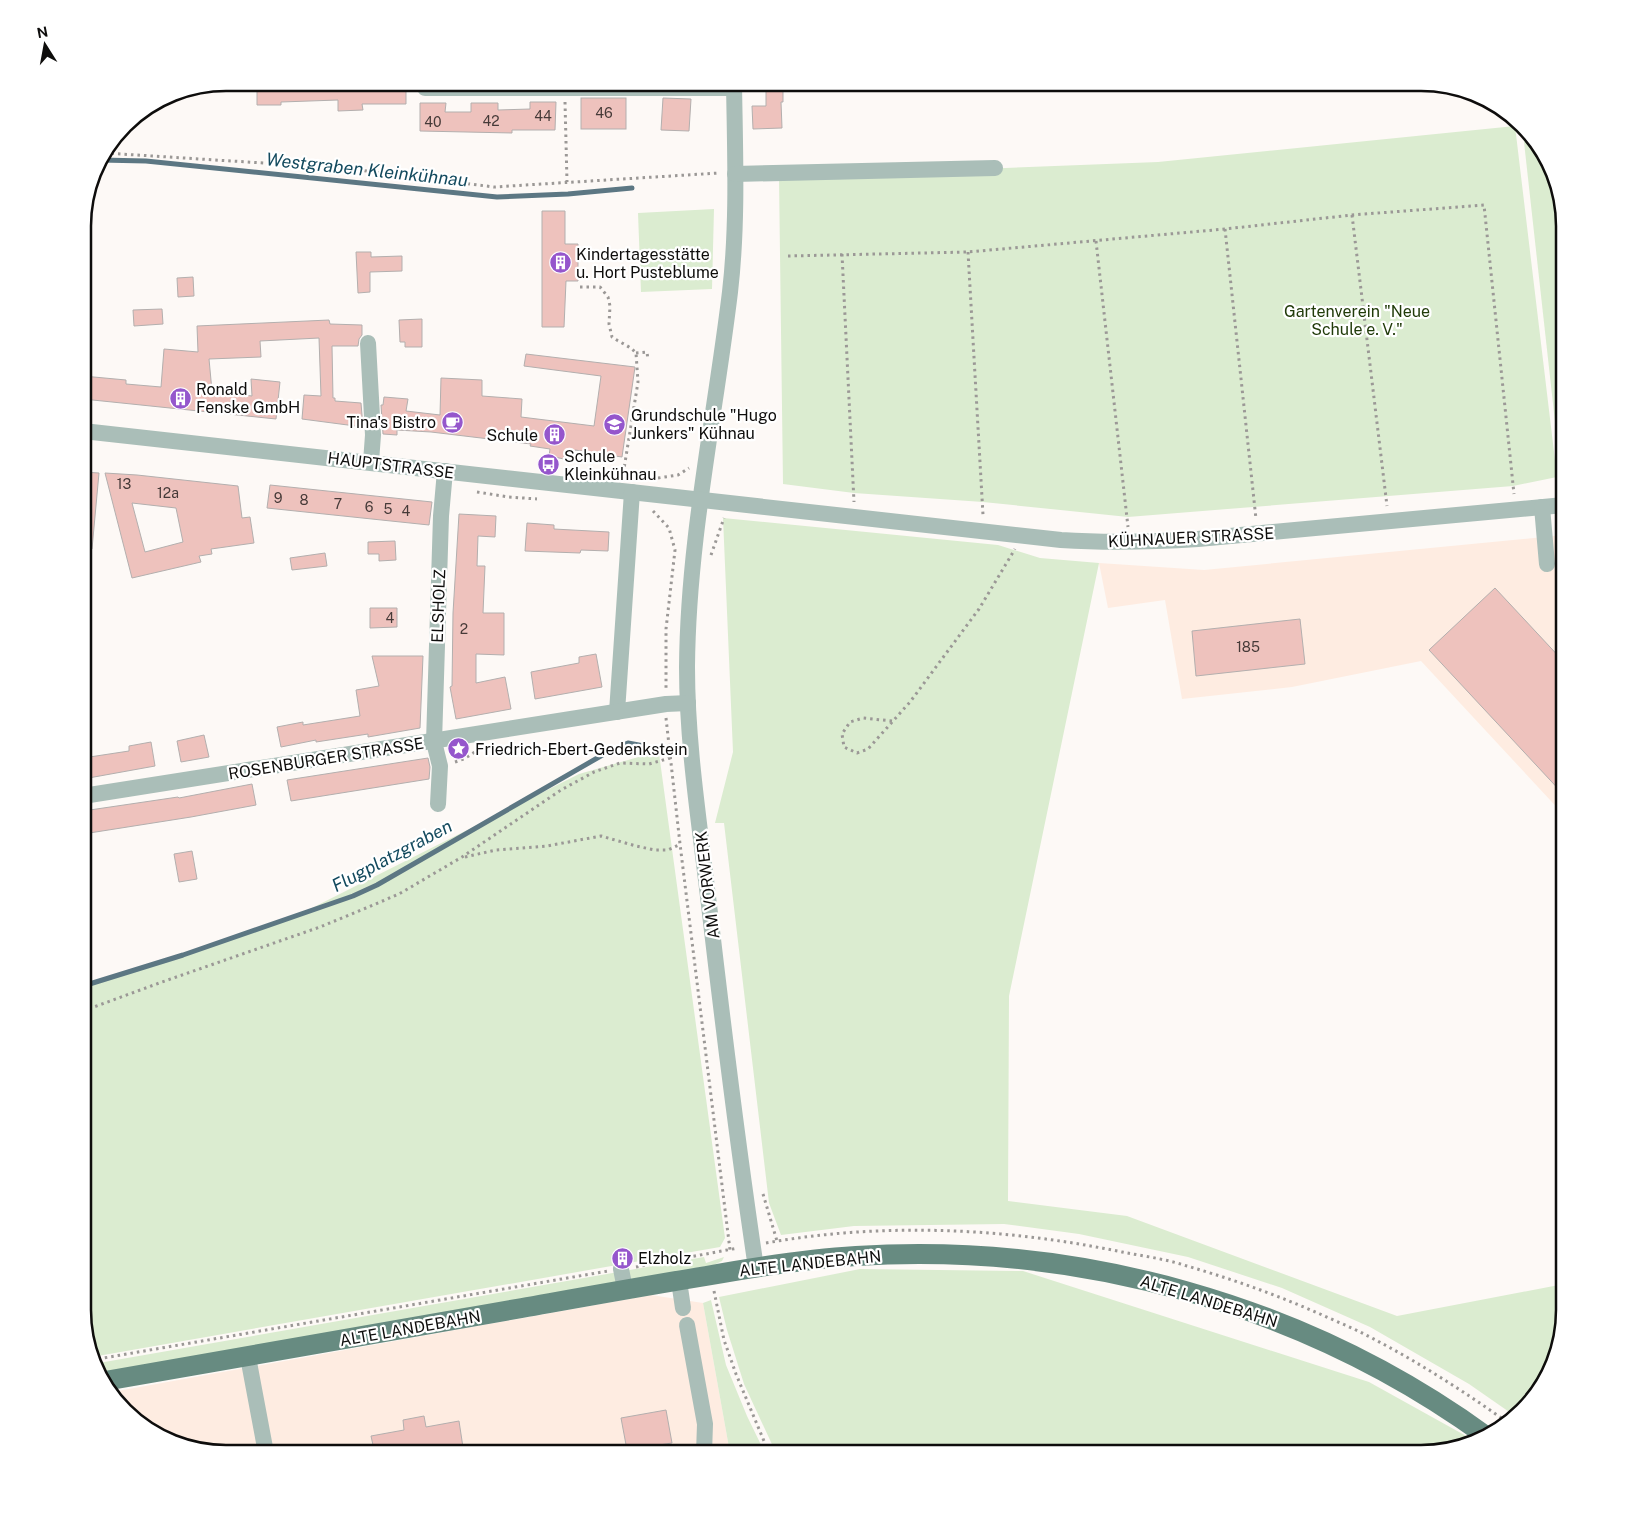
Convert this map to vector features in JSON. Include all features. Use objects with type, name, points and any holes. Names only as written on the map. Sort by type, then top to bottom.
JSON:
[{"type":"main road","name":"ALTE LANDEBAHN","points":[[111,1381],[625,1289],[756,1268],[852,1256],[953,1254],[1050,1263],[1148,1280],[1228,1304],[1319,1339],[1410,1386],[1453,1412],[1479,1431]]},
{"type":"street","name":"AM VORWERK","points":[[733,92],[727,174],[733,247],[730,289],[699,500],[688,630],[688,703],[689,733],[720,996],[756,1268]]},
{"type":"street","points":[[727,174],[995,168]]},
{"type":"street","points":[[368,343],[373,435],[371,462]]},
{"type":"street","name":"HAUPTSTRASSE","points":[[92,432],[699,500]]},
{"type":"street","name":"ELSHOLZ","points":[[438,804],[440,766],[434,742],[445,472]]},
{"type":"street","points":[[617,712],[632,492]]},
{"type":"street","name":"KÜHNAUER STRASSE","points":[[699,500],[1061,540],[1129,543],[1258,534],[1555,506]]},
{"type":"street","points":[[1542,507],[1547,564]]},
{"type":"street","name":"ROSENBURGER STRASSE","points":[[92,795],[666,704],[688,703]]},
{"type":"street","points":[[621,1269],[625,1289]]},
{"type":"street","points":[[679,1280],[683,1308]]},
{"type":"street","points":[[687,1325],[705,1424],[704,1445]]},
{"type":"street","points":[[248,1357],[264,1445]]},
{"type":"path","points":[[564,92],[567,182]]},
{"type":"path","points":[[113,153],[342,168],[494,186],[727,174]]},
{"type":"path","points":[[719,164],[727,174]]},
{"type":"path","points":[[788,256],[968,252],[1226,229],[1352,215],[1484,205],[1515,509]]},
{"type":"path","points":[[1352,215],[1389,521]]},
{"type":"path","points":[[1226,229],[1258,534]]},
{"type":"path","points":[[1096,241],[1128,517],[1129,543]]},
{"type":"path","points":[[968,252],[984,531]]},
{"type":"path","points":[[842,254],[854,493],[853,517]]},
{"type":"path","points":[[580,287],[600,287],[608,297],[610,306],[609,324],[612,337],[620,343],[629,345],[636,353],[638,382],[623,475]]},
{"type":"path","points":[[636,353],[647,352],[648,360]]},
{"type":"path","points":[[652,478],[678,475],[691,466]]},
{"type":"path","points":[[710,556],[729,504]]},
{"type":"path","points":[[892,721],[863,718],[850,722],[842,734],[844,747],[857,753],[868,749],[910,702],[979,608],[1023,536]]},
{"type":"path","points":[[92,1008],[329,924],[399,894],[462,857],[561,790],[594,772],[620,764],[649,764],[670,758]]},
{"type":"path","points":[[462,857],[496,850],[547,846],[602,836],[654,850],[668,850],[680,844],[702,841]]},
{"type":"path","points":[[762,1188],[777,1241]]},
{"type":"path","points":[[101,1358],[777,1241],[859,1232],[888,1231],[1008,1234],[1078,1243],[1185,1265],[1278,1296],[1366,1335],[1464,1392],[1501,1418]]},
{"type":"path","points":[[708,1254],[724,1340],[765,1445]]},
{"type":"shaded area","points":[[1555,536],[1556,806],[1421,661],[1292,687],[1182,699],[1165,600],[1108,608],[1099,563],[1204,570]]},
{"type":"shaded area","points":[[651,1295],[703,1303],[729,1445],[209,1444],[183,1438],[159,1427],[137,1411],[118,1391]]},
{"type":"green space","name":"Gartenverein \"Neue Schule e. V.\"","points":[[1511,126],[1516,131],[1555,462],[1555,477],[1513,486],[1128,517],[983,502],[854,493],[783,484],[779,177],[1158,162]]},
{"type":"green space","points":[[1524,139],[1538,159],[1549,183],[1555,218],[1555,424]]},
{"type":"green space","points":[[714,209],[712,289],[641,292],[638,213]]},
{"type":"green space","points":[[723,518],[998,545],[1040,558],[1099,563],[1009,996],[1008,1201],[1127,1216],[1397,1316],[1556,1286],[1555,1327],[1551,1344],[1538,1377],[1528,1392],[1509,1412],[1469,1384],[1370,1327],[1282,1288],[1188,1257],[1079,1234],[1004,1224],[854,1226],[781,1235],[769,1203],[724,823],[715,823],[733,752]]},
{"type":"green space","points":[[658,746],[725,1238],[720,1247],[100,1356],[94,1336],[92,1318],[92,985],[302,913],[579,774],[656,752]]},
{"type":"green space","points":[[704,1257],[706,1263],[724,1257],[722,1261],[714,1265],[107,1372],[103,1362]]},
{"type":"green space","points":[[860,1269],[1023,1271],[1369,1382],[1467,1436],[1438,1444],[1420,1445],[772,1445],[744,1384],[719,1297]]},
{"type":"green space","points":[[711,1300],[726,1365],[761,1445],[729,1445],[703,1303]]},
{"type":"building","points":[[257,92],[406,92],[406,104],[362,104],[363,110],[338,111],[338,100],[281,102],[281,105],[257,105]]},
{"type":"building","points":[[766,92],[783,92],[783,102],[781,102],[782,128],[753,129],[752,106],[766,106]]},
{"type":"building","points":[[581,98],[626,98],[626,129],[581,129]]},
{"type":"building","points":[[663,98],[691,99],[689,131],[661,130]]},
{"type":"building","points":[[530,102],[556,102],[555,130],[512,130],[512,133],[420,131],[420,103],[446,103],[445,112],[471,112],[471,103],[498,103],[498,110],[530,109]]},
{"type":"building","name":"Kindertagesstätte u. Hort Pusteblume","points":[[542,211],[565,211],[565,244],[578,244],[578,281],[566,281],[564,327],[542,327]]},
{"type":"building","points":[[356,252],[371,252],[371,257],[402,256],[402,271],[370,272],[370,292],[358,293]]},
{"type":"building","points":[[193,277],[194,296],[178,297],[177,278]]},
{"type":"building","points":[[162,309],[163,324],[134,326],[133,310]]},
{"type":"building","points":[[422,319],[422,347],[405,347],[405,342],[400,342],[399,320]]},
{"type":"building","points":[[329,320],[330,324],[362,325],[362,335],[358,346],[332,346],[333,398],[335,398],[335,401],[361,403],[363,427],[302,419],[304,395],[321,396],[319,338],[260,341],[261,357],[209,359],[212,391],[252,396],[251,379],[280,382],[276,419],[92,400],[92,377],[126,380],[126,384],[161,387],[164,349],[198,352],[197,326]]},
{"type":"building","points":[[526,354],[635,367],[622,457],[565,450],[564,459],[549,456],[550,449],[530,446],[531,444],[431,432],[397,430],[397,435],[383,434],[381,405],[383,405],[384,397],[408,399],[406,411],[440,415],[441,378],[482,380],[482,396],[522,399],[521,417],[594,426],[601,376],[524,366]]},
{"type":"building","points":[[92,473],[99,473],[92,549]]},
{"type":"building","points":[[105,473],[238,486],[242,518],[250,517],[254,543],[211,549],[212,554],[199,556],[201,562],[132,578]],"holes":[[[132,503],[176,508],[183,542],[145,552]]]},
{"type":"building","points":[[270,485],[432,502],[429,525],[267,508]]},
{"type":"building","points":[[459,514],[496,516],[495,537],[478,536],[477,566],[485,566],[483,613],[504,613],[504,655],[476,654],[476,683],[505,677],[511,709],[456,719],[450,687],[452,686],[453,613]]},
{"type":"building","points":[[527,523],[554,525],[554,529],[609,532],[608,551],[581,550],[580,553],[525,551]]},
{"type":"building","points":[[395,541],[396,560],[379,561],[379,554],[368,554],[368,542]]},
{"type":"building","points":[[325,553],[327,566],[292,570],[290,558]]},
{"type":"building","points":[[1495,588],[1555,653],[1556,786],[1429,650]]},
{"type":"building","points":[[370,608],[397,608],[397,627],[370,628]]},
{"type":"building","points":[[1300,619],[1305,664],[1196,676],[1192,631]]},
{"type":"building","points":[[596,654],[602,687],[535,699],[531,672],[579,663],[579,657]]},
{"type":"building","points":[[372,656],[423,656],[420,728],[368,737],[368,734],[316,742],[316,740],[281,747],[277,727],[303,722],[303,725],[360,716],[356,690],[379,686]]},
{"type":"building","points":[[204,735],[209,757],[181,762],[177,741]]},
{"type":"building","points":[[151,742],[155,766],[92,777],[92,757],[129,751],[129,746]]},
{"type":"building","points":[[428,758],[430,767],[429,779],[291,801],[287,780]]},
{"type":"building","points":[[252,784],[256,805],[92,833],[92,810],[179,798]]},
{"type":"building","points":[[192,851],[197,879],[179,882],[174,854]]},
{"type":"building","points":[[666,1410],[672,1443],[626,1445],[621,1418]]},
{"type":"building","points":[[424,1416],[426,1427],[459,1421],[463,1445],[373,1445],[371,1436],[404,1430],[403,1420]]},
{"type":"waterway","name":"Westgraben Kleinkühnau","points":[[108,160],[146,161],[497,197],[568,194],[632,188]]},
{"type":"waterway","name":"Flugplatzgraben","points":[[92,983],[183,955],[353,896],[377,885],[606,753],[628,743],[644,746]]},
{"type":"place","name":"Kindertagesstätte u. Hort Pusteblume","points":[[560,263]]},
{"type":"place","name":"Ronald Fenske GmbH","points":[[180,398]]},
{"type":"place","name":"Tina's Bistro","points":[[452,422]]},
{"type":"place","name":"Grundschule \"Hugo Junkers\" Kühnau","points":[[615,424]]},
{"type":"place","name":"Schule","points":[[554,435]]},
{"type":"place","name":"Schule Kleinkühnau","points":[[548,465]]},
{"type":"place","name":"Friedrich-Ebert-Gedenkstein","points":[[459,749]]},
{"type":"place","name":"Elzholz","points":[[622,1258]]}]
